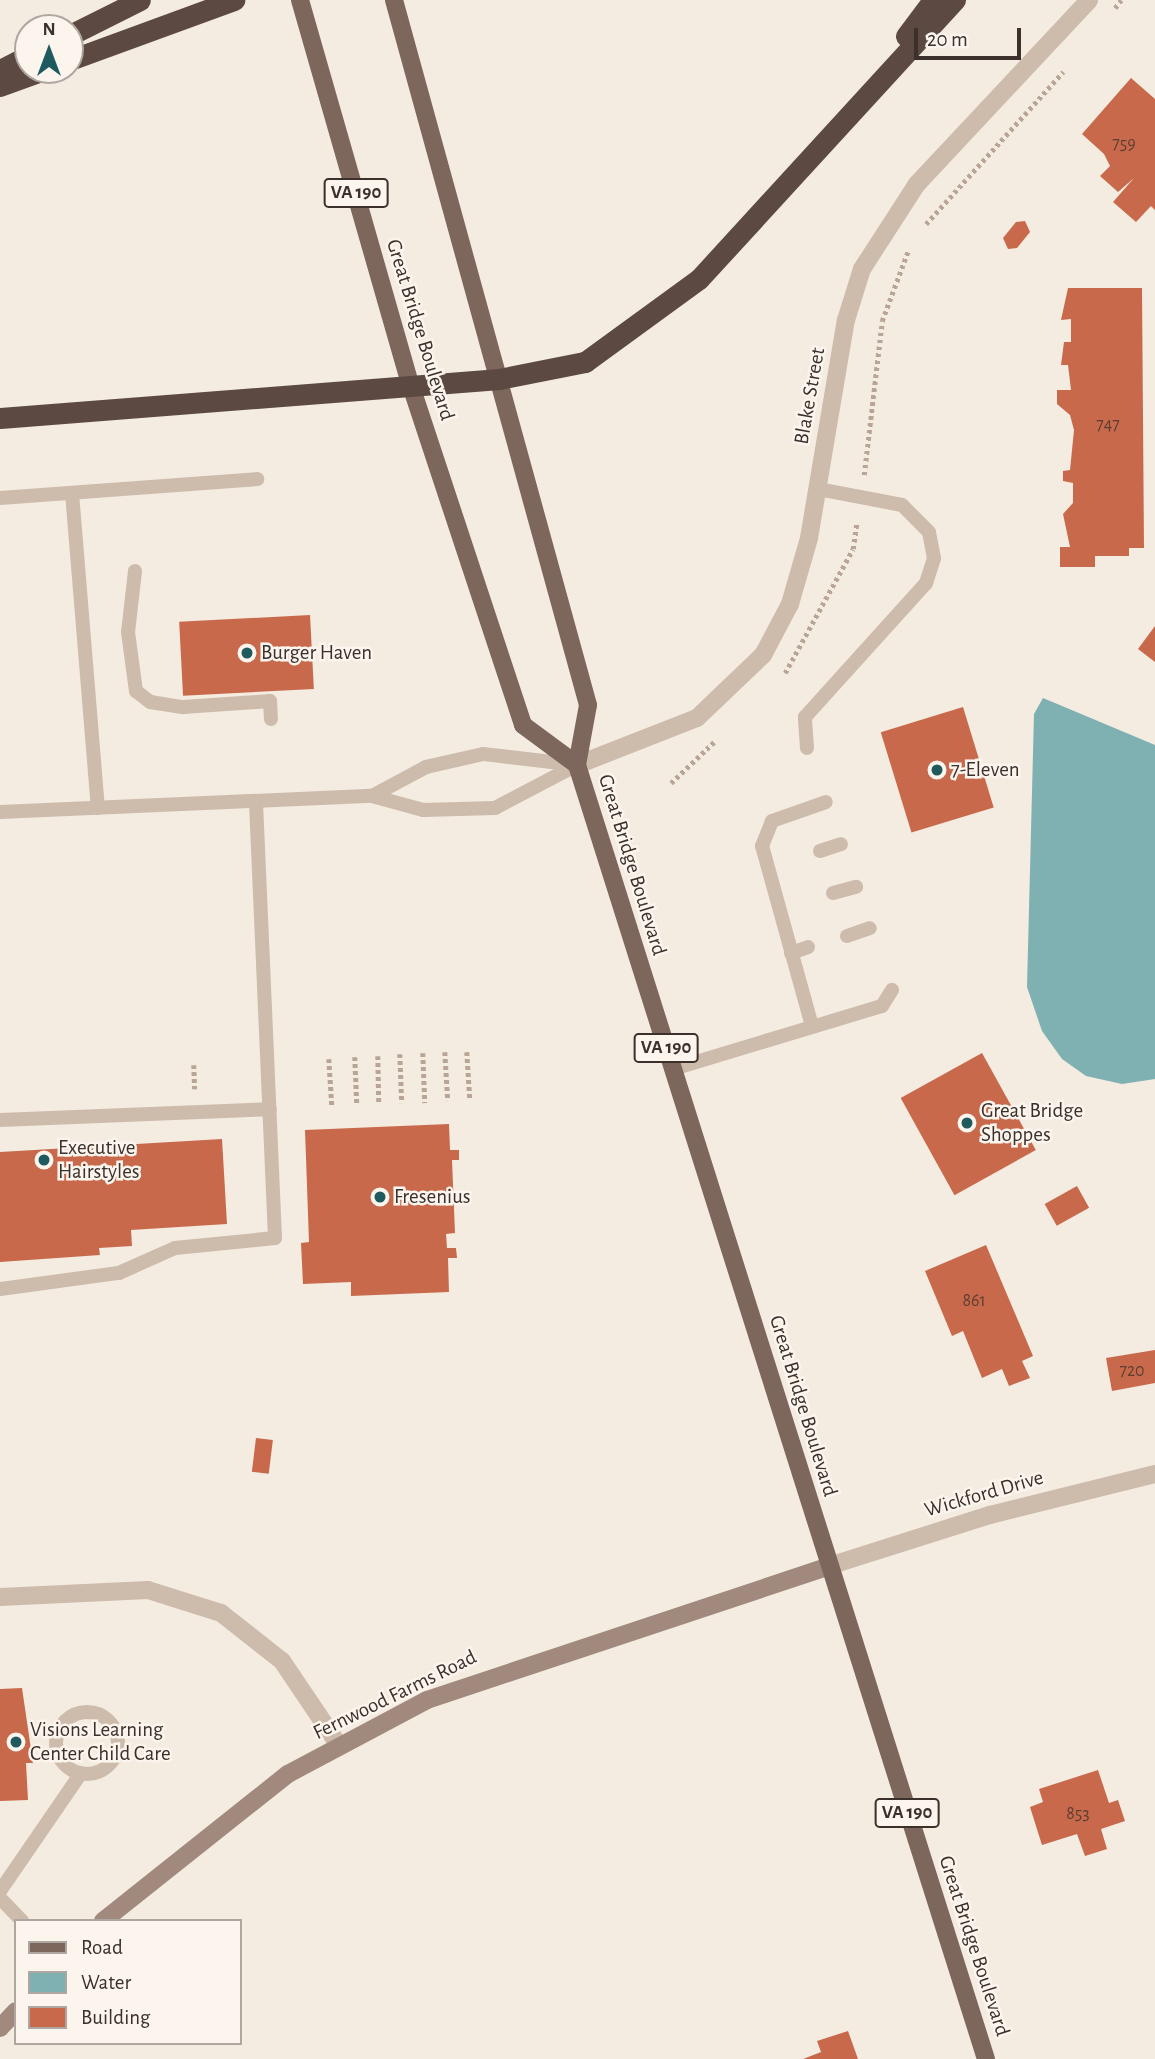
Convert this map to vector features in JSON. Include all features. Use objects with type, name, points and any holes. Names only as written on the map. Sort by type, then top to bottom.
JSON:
[{"type":"highway","points":[[84,28],[140,0]]},
{"type":"highway","points":[[84,55],[234,0]]},
{"type":"highway","points":[[845,116],[933,0]]},
{"type":"highway","points":[[0,418],[499,379],[585,362],[699,279],[845,116],[956,0]]},
{"type":"main road","name":"Great Bridge Boulevard","points":[[300,0],[411,386],[523,725],[577,765]]},
{"type":"main road","name":"Great Bridge Boulevard","points":[[394,0],[589,705],[577,765],[986,2059]]},
{"type":"street","name":"Blake Street","points":[[577,765],[697,718],[744,678],[790,604],[818,488],[846,320],[876,243],[954,139],[1089,0]]},
{"type":"street","name":"Wickford Drive","points":[[829,1566],[989,1515],[1155,1474]]},
{"type":"street","name":"Fernwood Farms Road","points":[[105,1919],[154,1874],[338,1744],[495,1672],[829,1566]]},
{"type":"street","points":[[0,1597],[148,1590],[220,1613],[282,1661],[338,1744]]},
{"type":"street","points":[[0,2028],[14,2013]]},
{"type":"lane","points":[[0,498],[257,478]]},
{"type":"lane","points":[[807,748],[805,717],[926,583],[934,558],[919,518],[902,505],[861,494],[818,488]]},
{"type":"lane","points":[[72,493],[98,808]]},
{"type":"lane","points":[[135,571],[128,632],[136,691],[150,702],[183,707],[270,701],[271,719]]},
{"type":"lane","points":[[372,796],[426,767],[483,754],[577,765]]},
{"type":"lane","points":[[0,812],[372,796],[423,810],[495,808],[577,765]]},
{"type":"lane","points":[[0,1289],[119,1273],[175,1248],[275,1238],[256,801]]},
{"type":"lane","points":[[812,1026],[780,912],[774,865],[762,846],[772,821],[826,802]]},
{"type":"lane","points":[[820,850],[841,844]]},
{"type":"lane","points":[[834,893],[856,887]]},
{"type":"lane","points":[[780,912],[795,906]]},
{"type":"lane","points":[[847,936],[870,928]]},
{"type":"lane","points":[[791,953],[808,947]]},
{"type":"lane","points":[[673,1069],[882,1006],[892,990]]},
{"type":"lane","points":[[0,1120],[270,1108]]},
{"type":"lane","points":[[0,1891],[81,1773],[108,1766],[117,1749],[116,1730],[93,1713],[73,1716],[58,1731],[63,1761],[81,1773]]},
{"type":"lane","points":[[0,1898],[20,1919]]},
{"type":"path","points":[[1104,21],[1121,0]]},
{"type":"path","points":[[921,230],[1071,62]]},
{"type":"path","points":[[782,676],[853,549],[882,321],[912,240]]},
{"type":"path","points":[[671,783],[722,734]]},
{"type":"path","points":[[445,1052],[448,1101]]},
{"type":"path","points":[[467,1052],[470,1100]]},
{"type":"path","points":[[423,1053],[425,1103]]},
{"type":"path","points":[[400,1054],[402,1103]]},
{"type":"path","points":[[378,1056],[379,1104]]},
{"type":"path","points":[[355,1057],[357,1105]]},
{"type":"path","points":[[329,1059],[332,1106]]},
{"type":"water","points":[[1043,698],[1155,745],[1155,1079],[1122,1084],[1086,1076],[1062,1059],[1042,1031],[1027,987],[1034,714]]},
{"type":"building","points":[[1131,78],[1155,99],[1155,210],[1151,206],[1136,222],[1113,202],[1134,178],[1118,192],[1100,176],[1110,166],[1104,154],[1082,134]]},
{"type":"building","points":[[1025,221],[1030,232],[1017,248],[1008,249],[1003,238],[1016,222]]},
{"type":"building","points":[[1068,288],[1142,288],[1144,548],[1129,548],[1129,556],[1095,556],[1095,567],[1060,567],[1060,547],[1070,547],[1063,514],[1073,503],[1073,483],[1063,481],[1063,471],[1070,470],[1074,430],[1070,415],[1057,404],[1057,390],[1071,390],[1068,365],[1061,365],[1064,342],[1071,342],[1071,319],[1061,320]]},
{"type":"building","name":"Burger Haven","points":[[310,615],[314,689],[183,696],[179,622]]},
{"type":"building","points":[[1155,626],[1155,662],[1138,649]]},
{"type":"building","name":"7-Eleven","points":[[963,707],[994,807],[911,833],[881,732]]},
{"type":"building","name":"Great Bridge Shoppes","points":[[982,1053],[1036,1150],[954,1195],[901,1098]]},
{"type":"building","name":"Fresenius","points":[[449,1124],[450,1150],[459,1150],[459,1160],[452,1160],[455,1233],[446,1234],[447,1248],[456,1248],[457,1258],[448,1258],[449,1292],[351,1296],[351,1282],[303,1284],[301,1243],[309,1242],[305,1130]]},
{"type":"building","points":[[222,1139],[227,1224],[131,1230],[132,1246],[99,1248],[100,1255],[0,1262],[0,1152]]},
{"type":"building","points":[[1077,1186],[1089,1208],[1057,1226],[1045,1204]]},
{"type":"building","points":[[986,1245],[1033,1356],[1022,1361],[1030,1378],[1009,1386],[1002,1369],[982,1378],[963,1331],[952,1336],[925,1271]]},
{"type":"building","points":[[1155,1350],[1155,1383],[1112,1391],[1106,1358]]},
{"type":"building","points":[[256,1438],[273,1440],[269,1474],[252,1472]]},
{"type":"building","name":"Visions Learning Center Child Care","points":[[22,1688],[33,1763],[26,1763],[28,1800],[0,1801],[0,1689]]},
{"type":"building","points":[[1098,1770],[1109,1803],[1118,1800],[1125,1821],[1101,1829],[1107,1849],[1085,1856],[1077,1834],[1042,1845],[1030,1807],[1043,1802],[1039,1789]]},
{"type":"building","points":[[848,2031],[858,2059],[803,2059],[821,2052],[817,2041]]},
{"type":"place","name":"Burger Haven","points":[[247,653]]},
{"type":"place","name":"7-Eleven","points":[[937,770]]},
{"type":"place","name":"Great Bridge Shoppes","points":[[967,1123]]},
{"type":"place","name":"Executive Hairstyles","points":[[44,1160]]},
{"type":"place","name":"Fresenius","points":[[380,1197]]},
{"type":"place","name":"Visions Learning Center Child Care","points":[[16,1742]]}]
